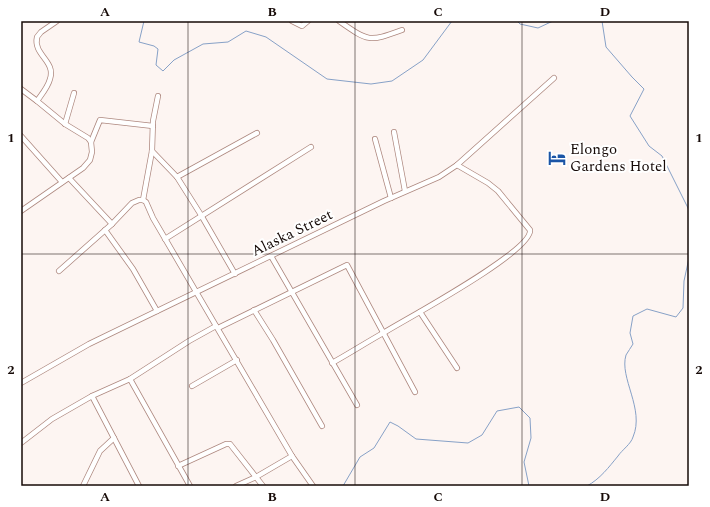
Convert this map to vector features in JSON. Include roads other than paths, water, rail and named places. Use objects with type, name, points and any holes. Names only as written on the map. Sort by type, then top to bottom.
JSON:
[{"type":"street","points":[[38,101],[50,80],[51,74],[49,63],[36,47],[36,37],[57,21]]},
{"type":"street","points":[[292,21],[302,26],[308,21]]},
{"type":"street","points":[[339,21],[361,36],[371,39],[382,38],[402,30]]},
{"type":"street","name":"Alaska Street","points":[[21,383],[89,344],[405,191],[440,177],[457,165],[554,78]]},
{"type":"street","points":[[21,89],[65,124],[88,138],[91,142]]},
{"type":"street","points":[[65,124],[74,92]]},
{"type":"street","points":[[143,200],[152,151],[153,126],[158,96]]},
{"type":"street","points":[[21,211],[84,168],[90,160],[92,152],[91,142],[100,120],[153,126]]},
{"type":"street","points":[[394,132],[405,191]]},
{"type":"street","points":[[177,177],[257,133]]},
{"type":"street","points":[[21,136],[62,182]]},
{"type":"street","points":[[375,139],[391,198]]},
{"type":"street","points":[[165,239],[311,147]]},
{"type":"street","points":[[152,151],[177,177],[201,215],[234,274]]},
{"type":"street","points":[[332,363],[420,312],[497,264],[515,250],[531,233],[526,224],[498,191],[478,176],[457,165]]},
{"type":"street","points":[[69,178],[112,224]]},
{"type":"street","points":[[59,271],[112,224],[132,203],[143,200]]},
{"type":"street","points":[[143,200],[146,202],[165,239],[292,456],[313,486]]},
{"type":"street","points":[[105,230],[133,270],[157,311]]},
{"type":"street","points":[[270,256],[357,405]]},
{"type":"street","points":[[21,443],[52,419],[92,396],[130,379],[183,345],[217,327],[348,265],[415,392]]},
{"type":"street","points":[[254,310],[273,340],[322,426]]},
{"type":"street","points":[[420,312],[457,368]]},
{"type":"street","points":[[192,386],[237,360]]},
{"type":"street","points":[[130,379],[190,486]]},
{"type":"street","points":[[92,396],[139,486]]},
{"type":"street","points":[[83,486],[100,451],[114,438]]},
{"type":"street","points":[[178,466],[230,444],[264,486]]},
{"type":"street","points":[[236,486],[256,477],[292,456]]},
{"type":"waterway","points":[[144,21],[139,42],[154,46],[158,49],[156,65],[163,71],[174,60],[203,44],[228,42],[246,31],[266,37],[327,79],[371,84],[392,81],[423,60],[452,21]]},
{"type":"waterway","points":[[517,21],[520,24],[538,28],[553,21]]},
{"type":"waterway","points":[[602,21],[606,47],[644,89],[630,116],[649,146],[662,156],[689,210]]},
{"type":"waterway","points":[[587,486],[596,480],[628,445],[632,440],[636,426],[636,416],[625,364],[626,355],[633,344],[630,333],[633,316],[647,309],[676,317],[683,308],[684,281],[689,258]]},
{"type":"waterway","points":[[343,486],[360,457],[374,448],[390,422],[416,439],[468,443],[482,435],[497,411],[519,407],[530,418],[531,438],[524,462],[529,486]]},
{"type":"place","name":"Elongo Gardens Hotel","points":[[557,158]]}]
